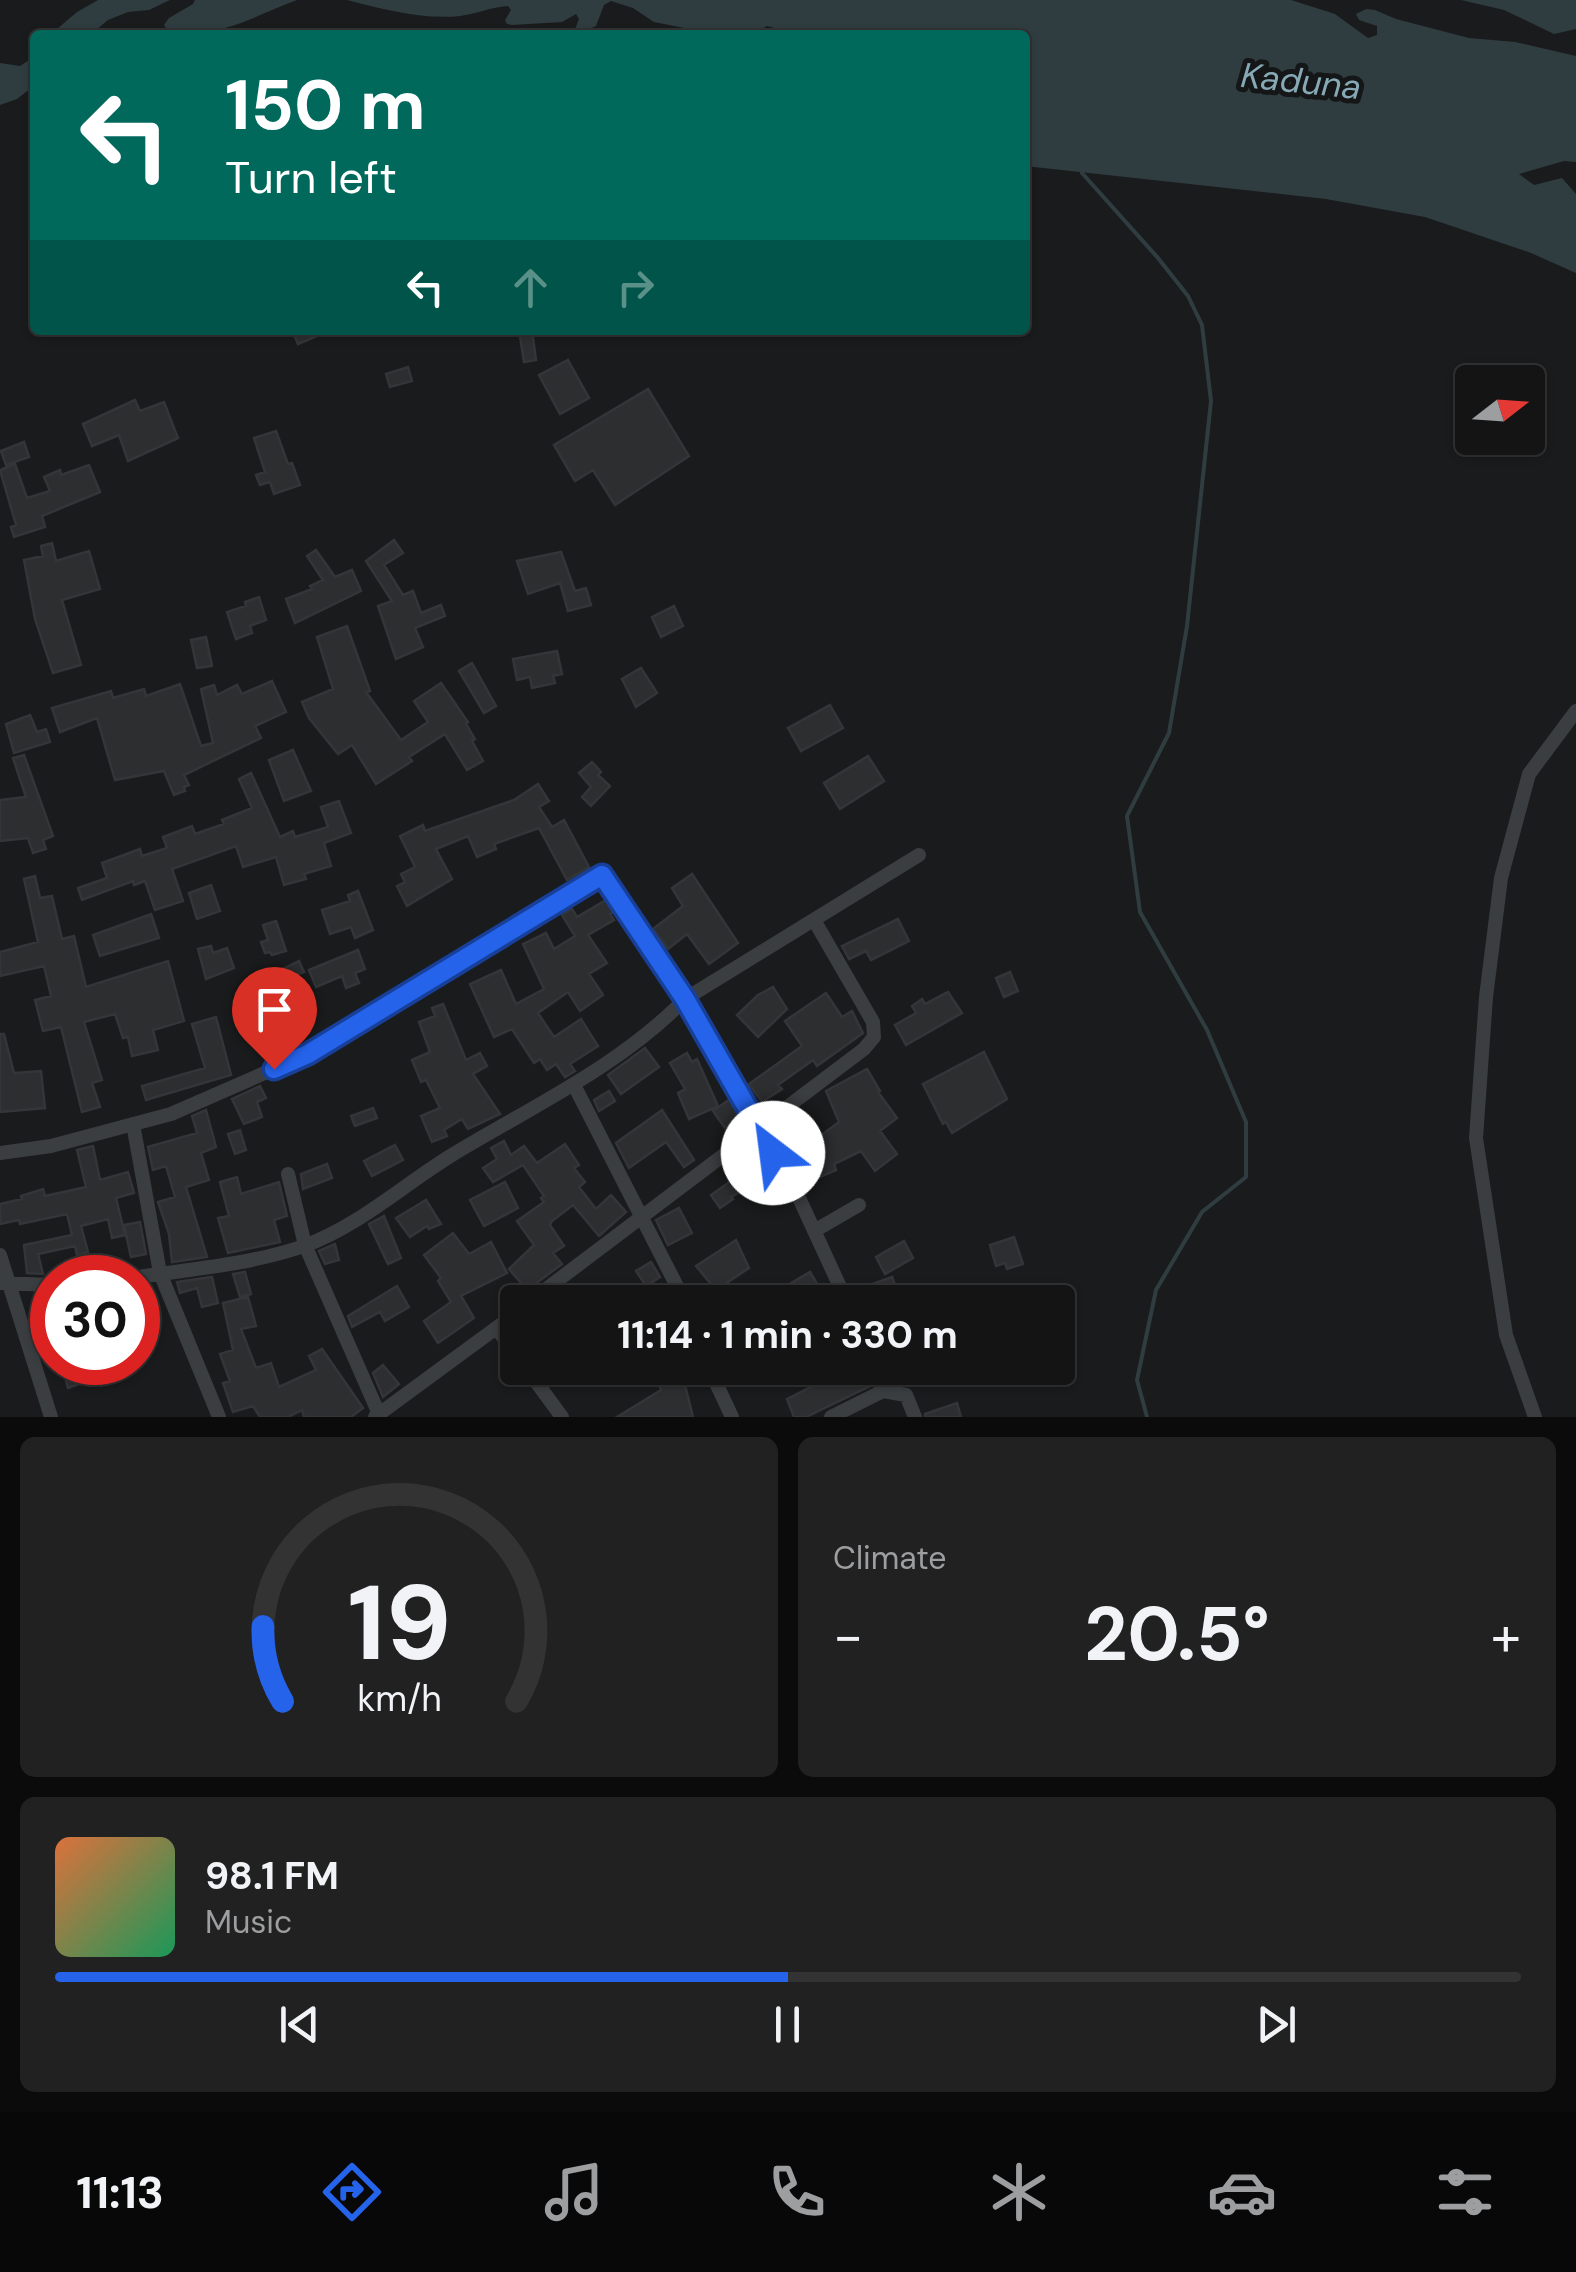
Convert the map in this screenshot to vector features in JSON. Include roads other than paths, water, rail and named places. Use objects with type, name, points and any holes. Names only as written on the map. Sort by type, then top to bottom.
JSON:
[{"type":"street","points":[[1536,1417],[1506,1335],[1476,1138],[1486,997],[1502,878],[1528,774],[1576,711]]},
{"type":"street","points":[[220,1417],[160,1273],[254,1259],[305,1246],[360,1218],[450,1156],[574,1085],[668,1017],[685,999],[920,855]]},
{"type":"street","points":[[0,1152],[51,1146],[171,1114],[308,1054],[602,875],[685,999],[814,1231],[839,1285]]},
{"type":"street","points":[[551,1285],[864,1049],[874,1037],[873,1022],[814,920]]},
{"type":"street","points":[[574,1085],[677,1285]]},
{"type":"street","points":[[133,1124],[157,1255]]},
{"type":"street","points":[[288,1174],[305,1246],[377,1415],[500,1325]]},
{"type":"street","points":[[814,1231],[859,1205]]},
{"type":"street","points":[[0,1255],[4,1283],[51,1417]]},
{"type":"street","points":[[4,1283],[30,1284]]},
{"type":"street","points":[[496,1328],[500,1333]]},
{"type":"street","points":[[538,1385],[562,1417]]},
{"type":"street","points":[[717,1385],[732,1417]]},
{"type":"street","points":[[881,1385],[884,1391]]},
{"type":"street","points":[[831,1417],[884,1391],[906,1395],[915,1417]]},
{"type":"water","points":[[98,0],[170,0],[149,10],[128,12],[108,20],[96,30],[56,30]]},
{"type":"water","points":[[195,0],[297,0],[218,30],[167,30],[164,25],[169,18]]},
{"type":"water","name":"Kaduna","points":[[347,0],[1291,0],[1335,14],[1368,38],[1377,35],[1377,26],[1359,20],[1356,14],[1375,10],[1469,38],[1515,42],[1576,56],[1576,162],[1564,161],[1519,174],[1534,185],[1562,178],[1576,194],[1576,273],[1531,253],[1425,217],[1326,199],[1030,167],[1030,30],[779,30],[767,26],[759,30],[687,30],[654,22],[633,8],[611,1],[604,5],[596,26],[586,30],[575,29],[579,19],[576,14],[562,22],[507,24],[505,20],[511,10],[508,6],[460,16],[403,13]]},
{"type":"water","points":[[1461,0],[1576,0],[1576,29],[1554,34],[1504,10]]},
{"type":"water","points":[[30,59],[30,89],[0,105],[0,63],[20,66]]},
{"type":"waterway","points":[[1082,173],[1188,296],[1202,325],[1211,401],[1187,626],[1169,733],[1127,816],[1140,912],[1207,1030],[1246,1122],[1246,1177],[1202,1212],[1156,1290],[1137,1380],[1147,1417]]}]
